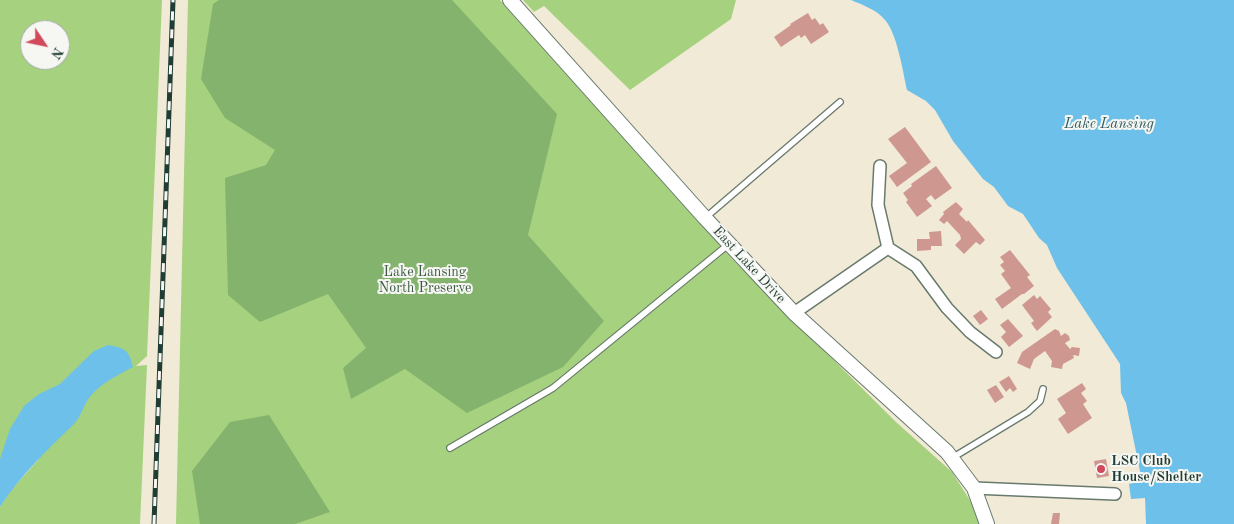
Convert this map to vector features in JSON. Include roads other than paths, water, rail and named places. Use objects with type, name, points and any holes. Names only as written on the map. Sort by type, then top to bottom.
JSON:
[{"type":"street","name":"East Lake Drive","points":[[510,0],[705,218],[794,313],[952,458],[974,488],[987,524]]},
{"type":"street","points":[[880,166],[878,205],[888,248],[916,266],[947,308],[970,332],[996,352]]},
{"type":"street","points":[[794,313],[888,248]]},
{"type":"street","points":[[974,488],[1115,494]]},
{"type":"lane","points":[[705,218],[840,102]]},
{"type":"lane","points":[[450,448],[553,388],[729,244]]},
{"type":"lane","points":[[952,458],[1028,412],[1040,401],[1043,389]]},
{"type":"water","name":"Lake Lansing","points":[[851,0],[1234,0],[1234,524],[1146,524],[1145,498],[1131,499],[1129,484],[1142,481],[1126,403],[1121,393],[1120,364],[1057,268],[1047,245],[1039,238],[1023,214],[1008,206],[994,187],[983,179],[953,141],[935,110],[926,101],[907,90],[896,43],[885,20],[874,11]]},
{"type":"water","points":[[108,345],[119,347],[128,353],[133,367],[109,380],[93,393],[76,421],[25,474],[0,507],[0,459],[10,429],[24,406],[39,394],[60,384],[94,351]]},
{"type":"railway","points":[[154,524],[173,0]]},
{"type":"place","name":"LSC Club House/Shelter","points":[[1101,469]]},
{"type":"park label","name":"Lake Lansing North Preserve","points":[[425,280]]}]
